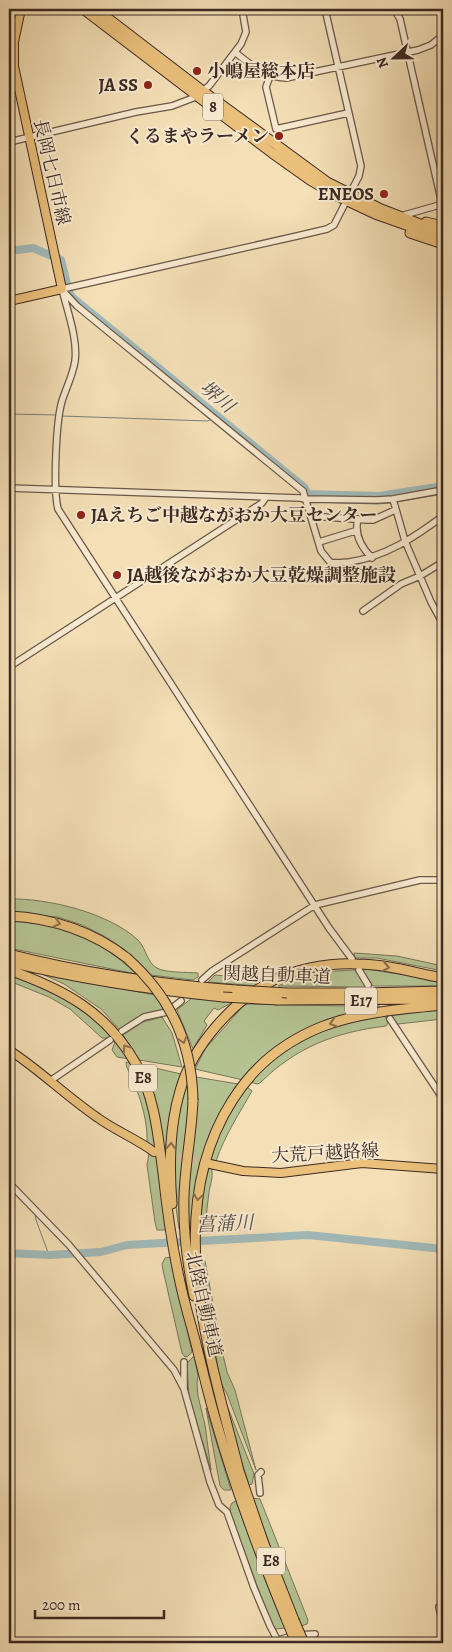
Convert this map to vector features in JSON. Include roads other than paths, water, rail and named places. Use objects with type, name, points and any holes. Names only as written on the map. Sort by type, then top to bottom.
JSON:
[{"type":"highway","name":"8","points":[[83,9],[200,93]]},
{"type":"highway","name":"8","points":[[96,9],[293,168],[326,189],[443,232]]},
{"type":"highway","name":"8","points":[[348,198],[374,214],[443,238]]},
{"type":"highway","points":[[374,214],[402,230],[443,244]]},
{"type":"highway","points":[[399,216],[443,226]]},
{"type":"highway","name":"北陸自動車道","points":[[9,916],[35,918],[68,926],[104,942],[127,958],[153,984],[166,1001],[176,1021],[188,1056],[193,1100],[185,1180],[177,1230]]},
{"type":"highway","points":[[9,954],[100,973],[164,984],[201,987]]},
{"type":"highway","points":[[9,962],[164,991],[201,987]]},
{"type":"highway","points":[[239,1479],[199,1294],[184,1257],[177,1230],[171,1183],[171,1139],[180,1089],[204,1042],[232,1010],[249,995],[278,978],[305,969],[358,964],[443,978]]},
{"type":"highway","name":"E8","points":[[9,970],[52,986],[82,1003],[108,1026],[133,1058],[144,1080],[154,1110],[177,1230]]},
{"type":"highway","name":"関越自動車道","points":[[201,987],[364,994],[443,992]]},
{"type":"highway","name":"関越自動車道","points":[[201,987],[223,997],[278,1000],[443,999]]},
{"type":"highway","points":[[184,1257],[195,1229],[200,1184],[208,1152],[215,1134],[237,1093],[263,1063],[295,1039],[336,1022],[367,1015],[443,1005]]},
{"type":"highway","name":"北陸自動車道","points":[[184,1257],[195,1339],[216,1421],[291,1620],[304,1643]]},
{"type":"highway","name":"北陸自動車道","points":[[291,1620],[296,1643]]},
{"type":"main road","name":"長岡七日市線","points":[[21,9],[14,42],[14,66],[62,288]]},
{"type":"main road","points":[[9,301],[62,288]]},
{"type":"main road","points":[[9,1050],[96,1117],[154,1152]]},
{"type":"main road","name":"大荒戸越路線","points":[[210,1164],[243,1171],[281,1173],[362,1163],[443,1169]]},
{"type":"street","points":[[9,142],[136,112],[172,106],[186,101],[200,93],[236,53],[246,32],[242,9]]},
{"type":"street","points":[[62,288],[327,229],[334,224],[361,171],[325,9]]},
{"type":"street","points":[[394,9],[398,14],[408,53],[442,204],[399,216]]},
{"type":"street","points":[[236,53],[256,69],[270,76],[286,78],[408,53],[425,48],[443,35]]},
{"type":"street","points":[[270,76],[266,87],[276,129],[348,113]]},
{"type":"street","points":[[62,288],[75,353],[73,369],[59,413],[56,489],[58,509],[352,959]]},
{"type":"street","points":[[62,288],[68,298],[305,493],[318,542],[323,554],[330,562],[372,558],[417,535],[443,516]]},
{"type":"street","points":[[9,488],[306,499],[393,499],[443,490]]},
{"type":"street","points":[[9,667],[262,503],[266,497]]},
{"type":"street","points":[[393,499],[405,541],[443,624]]},
{"type":"street","points":[[311,516],[373,520],[395,510]]},
{"type":"street","points":[[358,519],[356,531],[362,546],[372,558]]},
{"type":"street","points":[[318,542],[356,531]]},
{"type":"street","points":[[363,611],[401,584],[420,576],[443,562]]},
{"type":"street","points":[[201,987],[212,971],[315,905],[420,880],[443,880]]},
{"type":"street","points":[[359,970],[368,985]]},
{"type":"street","points":[[122,1031],[144,1017],[167,1012],[182,1001]]},
{"type":"street","points":[[390,1019],[443,1099]]},
{"type":"street","points":[[50,1081],[110,1040]]},
{"type":"street","points":[[9,1183],[69,1245],[169,1363],[184,1389],[210,1482],[219,1505],[228,1512],[257,1595],[270,1626],[279,1641],[296,1635],[315,1634]]},
{"type":"street","points":[[184,1362],[184,1389]]},
{"type":"street","points":[[260,1493],[258,1475],[262,1472]]},
{"type":"street","points":[[443,1606],[439,1608],[439,1611],[443,1620]]},
{"type":"waterway","name":"堺川","points":[[9,251],[33,248],[61,260],[72,297],[304,487],[308,494],[379,496],[443,486]]},
{"type":"waterway","points":[[9,414],[58,415]]},
{"type":"waterway","points":[[62,416],[208,421],[212,418]]},
{"type":"waterway","points":[[397,502],[443,494]]},
{"type":"waterway","points":[[313,502],[391,503]]},
{"type":"waterway","points":[[35,1213],[49,1255]]},
{"type":"waterway","name":"菖蒲川","points":[[9,1253],[49,1255],[101,1252],[127,1245],[308,1235],[443,1249]]},
{"type":"tunnel","points":[[166,1155],[210,1164]]},
{"type":"place","name":"小嶋屋総本店","points":[[197,71]]},
{"type":"place","name":"JA SS","points":[[148,85]]},
{"type":"place","name":"くるまやラーメン","points":[[279,136]]},
{"type":"place","name":"ENEOS","points":[[384,194]]},
{"type":"place","name":"JAえちご中越ながおか大豆センター","points":[[81,515]]},
{"type":"place","name":"JA越後ながおか大豆乾燥調整施設","points":[[117,575]]}]
